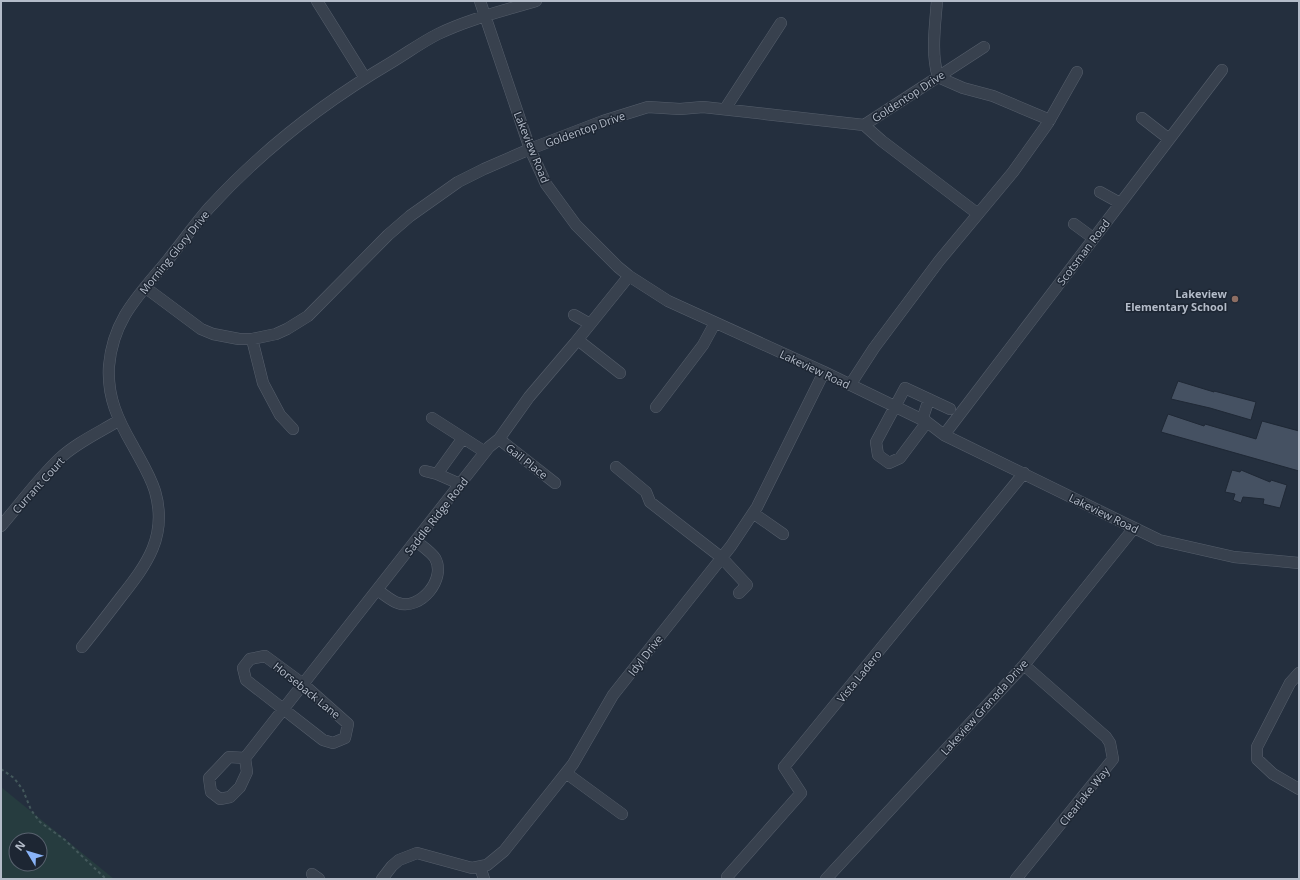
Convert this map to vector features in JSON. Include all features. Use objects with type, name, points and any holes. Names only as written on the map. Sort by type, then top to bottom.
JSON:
[{"type":"street","points":[[317,1],[365,78]]},
{"type":"street","name":"Lakeview Road","points":[[480,1],[530,149],[546,184],[576,225],[629,276],[668,301],[824,372],[924,421],[944,435],[1159,540],[1234,557],[1299,563]]},
{"type":"street","name":"Morning Glory Drive","points":[[82,647],[144,568],[151,553],[157,532],[158,511],[153,486],[147,471],[118,421],[109,382],[113,342],[129,307],[209,209],[254,162],[306,119],[365,78],[438,34],[485,16],[536,1]]},
{"type":"street","points":[[937,1],[934,66],[938,77],[963,88],[993,96],[1050,120]]},
{"type":"street","points":[[725,109],[781,23]]},
{"type":"street","name":"Goldentop Drive","points":[[146,288],[201,329],[226,337],[252,338],[276,334],[308,316],[388,235],[410,216],[458,182],[530,149],[603,121],[648,107],[680,109],[703,106],[864,124],[984,47]]},
{"type":"street","name":"Scotsman Road","points":[[944,435],[1222,70]]},
{"type":"street","points":[[850,385],[874,348],[939,261],[1013,172],[1050,120],[1077,72]]},
{"type":"street","points":[[1142,118],[1169,139]]},
{"type":"street","points":[[864,124],[882,141],[978,214]]},
{"type":"street","points":[[1100,192],[1120,203]]},
{"type":"street","points":[[1074,224],[1093,238]]},
{"type":"street","name":"Saddle Ridge Road","points":[[244,758],[485,452],[499,439],[529,397],[578,340],[629,276]]},
{"type":"street","points":[[574,315],[590,324]]},
{"type":"street","points":[[656,407],[703,345],[715,323]]},
{"type":"street","points":[[252,338],[263,383],[280,415],[293,430]]},
{"type":"street","points":[[578,340],[620,372]]},
{"type":"street","name":"Idyl Drive","points":[[480,867],[493,861],[504,851],[566,773],[573,764],[613,695],[722,558],[753,513],[824,372]]},
{"type":"street","points":[[929,399],[924,421],[900,458],[889,462],[878,455],[876,442],[905,388],[929,399],[950,409]]},
{"type":"street","points":[[432,418],[485,452]]},
{"type":"street","name":"Currant Court","points":[[1,526],[60,458],[77,445],[118,421]]},
{"type":"street","points":[[437,474],[463,438]]},
{"type":"street","name":"Gail Place","points":[[499,439],[555,483]]},
{"type":"street","points":[[616,467],[646,492],[650,502],[722,558],[747,585],[739,593]]},
{"type":"street","points":[[425,471],[437,474],[460,484]]},
{"type":"street","name":"Vista Ladero","points":[[727,878],[801,793],[784,767],[1024,473]]},
{"type":"street","points":[[753,513],[782,534]]},
{"type":"street","name":"Lakeview Granada Drive","points":[[826,879],[1024,665],[1134,528]]},
{"type":"street","points":[[377,590],[399,604],[413,603],[428,594],[437,580],[438,567],[435,557],[416,541]]},
{"type":"street","name":"Horseback Lane","points":[[265,656],[303,684],[348,724],[346,738],[333,743],[323,740],[246,680],[244,668],[250,659],[265,656]]},
{"type":"street","name":"Clearlake Way","points":[[1016,879],[1113,759],[1110,743],[1106,737],[1024,665]]},
{"type":"street","points":[[1299,673],[1290,683],[1257,748],[1257,759],[1272,774],[1299,789]]},
{"type":"street","points":[[566,773],[622,814]]},
{"type":"street","points":[[382,879],[392,866],[399,860],[417,853],[464,866],[480,867],[484,879]]},
{"type":"path","points":[[1,770],[14,778],[23,790],[30,810],[40,822],[65,840],[106,879]]},
{"type":"green space","points":[[1,787],[114,879],[1,879]]},
{"type":"building","points":[[1178,381],[1214,392],[1256,402],[1251,420],[1171,399]]},
{"type":"building","points":[[1168,414],[1204,426],[1205,424],[1256,439],[1262,421],[1299,431],[1299,471],[1161,432]]},
{"type":"building","points":[[1232,470],[1240,472],[1241,470],[1270,482],[1271,480],[1287,485],[1280,508],[1263,504],[1264,499],[1243,497],[1241,503],[1233,500],[1235,494],[1225,492]]},
{"type":"place","name":"Lakeview Elementary School","points":[[1235,299]]}]
